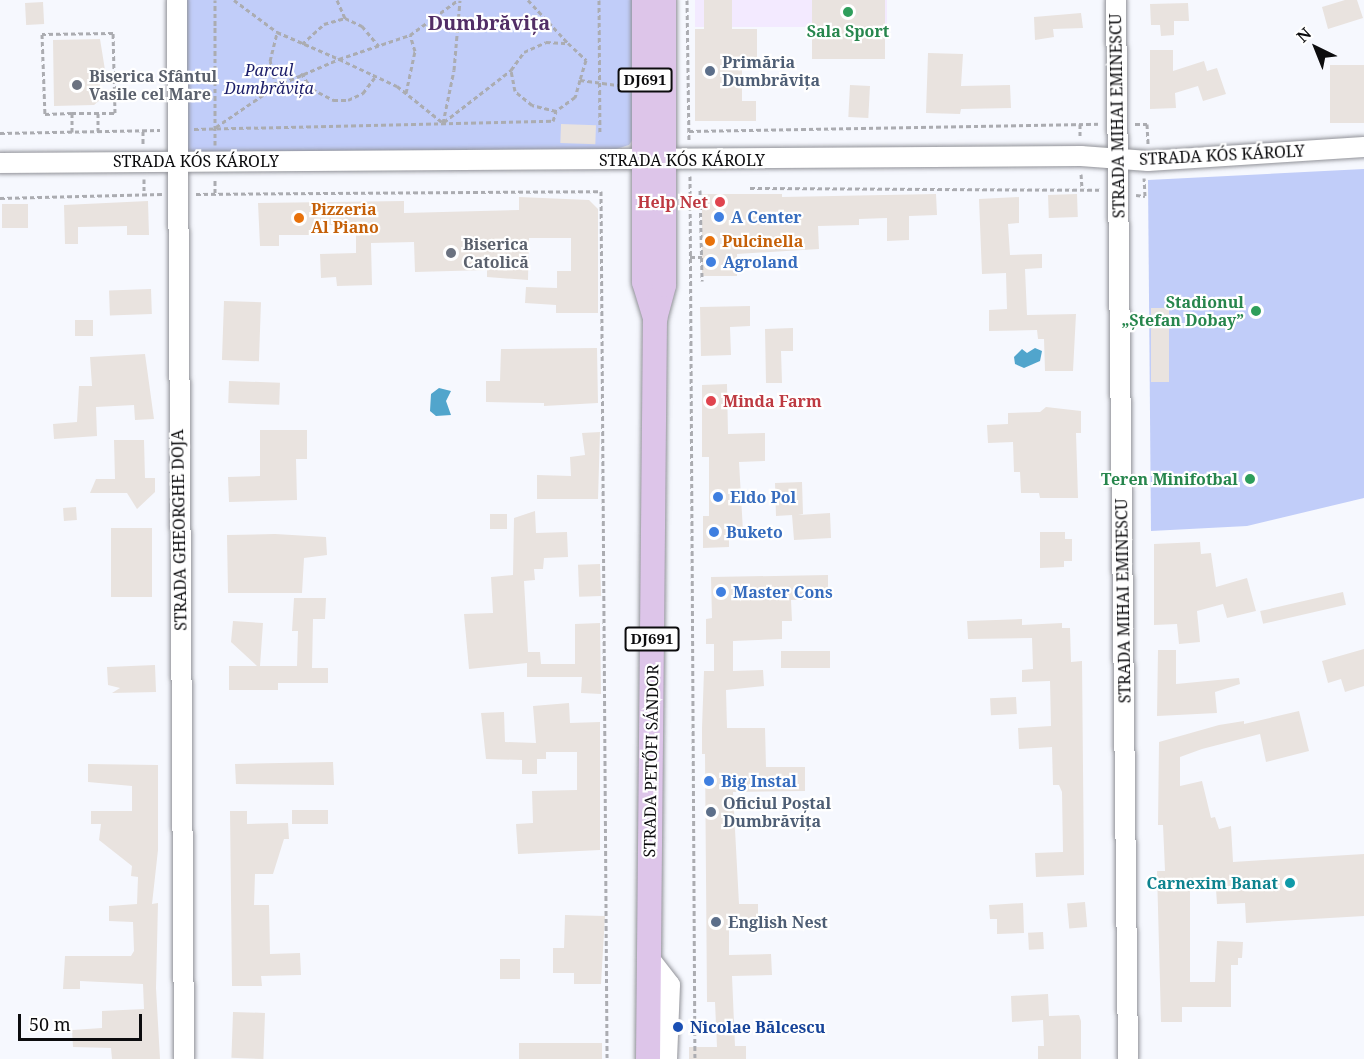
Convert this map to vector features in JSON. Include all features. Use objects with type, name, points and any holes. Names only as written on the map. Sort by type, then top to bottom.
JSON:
[{"type":"main road","name":"STRADA PETŐFI SÁNDOR","points":[[644,0],[655,160]]},
{"type":"main road","name":"STRADA PETŐFI SÁNDOR","points":[[648,1059],[655,319],[644,282],[655,160],[664,0]]},
{"type":"street","name":"STRADA GHEORGHE DOJA","points":[[177,0],[176,194],[184,1059]]},
{"type":"street","name":"STRADA MIHAI EMINESCU","points":[[1116,0],[1128,1059]]},
{"type":"street","name":"STRADA KÓS KÁROLY","points":[[0,163],[1118,159],[1148,161],[1364,147]]},
{"type":"street","points":[[649,958],[670,985],[667,1059]]},
{"type":"path","points":[[214,128],[215,0]]},
{"type":"path","points":[[234,0],[277,32],[376,76],[406,93],[443,123]]},
{"type":"path","points":[[337,0],[345,18],[362,26],[379,47]]},
{"type":"path","points":[[214,128],[276,86],[301,73],[410,35],[459,0]]},
{"type":"path","points":[[443,123],[454,70],[459,0]]},
{"type":"path","points":[[214,128],[553,121],[556,111],[575,97],[586,60],[528,0]]},
{"type":"path","points":[[599,0],[600,132]]},
{"type":"path","points":[[687,0],[689,131],[1147,124],[1148,161]]},
{"type":"path","points":[[302,44],[324,24],[345,18]]},
{"type":"path","points":[[276,86],[270,61],[277,32]]},
{"type":"path","points":[[113,33],[115,113],[72,113],[45,114],[42,34],[113,33]]},
{"type":"path","points":[[406,93],[414,67],[415,51],[410,35]]},
{"type":"path","points":[[443,123],[511,70],[524,52],[546,42],[568,43]]},
{"type":"path","points":[[511,70],[515,91],[532,105],[556,111]]},
{"type":"path","points":[[301,73],[312,89],[334,100],[348,100],[363,93],[376,76]]},
{"type":"path","points":[[580,80],[601,86]]},
{"type":"path","points":[[72,113],[72,132]]},
{"type":"path","points":[[98,113],[98,131]]},
{"type":"path","points":[[0,133],[176,130]]},
{"type":"path","points":[[750,188],[1082,188],[1118,192]]},
{"type":"path","points":[[690,190],[695,1059]]},
{"type":"path","points":[[700,190],[702,281]]},
{"type":"path","points":[[0,198],[176,194],[601,191],[607,1059]]},
{"type":"path","points":[[690,241],[701,241]]},
{"type":"path","points":[[690,257],[701,257]]},
{"type":"shaded area","points":[[695,0],[887,0],[887,27],[695,27]]},
{"type":"shaded area","points":[[1035,348],[1042,351],[1040,361],[1024,368],[1015,364],[1014,357],[1022,349],[1027,353]]},
{"type":"shaded area","points":[[439,388],[451,391],[446,401],[451,415],[436,416],[430,411],[431,394]]},
{"type":"green space","name":"Parcul Dumbrăvița","points":[[177,0],[638,0],[638,132],[629,145],[613,150],[176,161]]},
{"type":"green space","name":"Stadionul „Ștefan Dobay”","points":[[1364,169],[1364,498],[1247,526],[1151,531],[1148,180]]},
{"type":"building","name":"Primăria Dumbrăvița","points":[[704,0],[732,0],[732,29],[757,29],[757,63],[742,63],[742,101],[756,101],[756,121],[695,121],[695,29],[704,29]]},
{"type":"building","points":[[812,0],[885,0],[885,59],[812,59]]},
{"type":"building","points":[[1345,0],[1357,0],[1363,18],[1328,29],[1322,7]]},
{"type":"building","points":[[43,2],[44,24],[26,25],[25,3]]},
{"type":"building","points":[[1188,3],[1189,21],[1174,21],[1174,35],[1161,36],[1160,25],[1151,25],[1150,4]]},
{"type":"building","points":[[1081,13],[1083,28],[1053,29],[1054,37],[1035,40],[1034,17]]},
{"type":"building","name":"Biserica Sfântul Vasile cel Mare","points":[[100,39],[105,70],[100,70],[100,100],[94,105],[54,106],[53,40]]},
{"type":"building","points":[[1150,50],[1173,50],[1173,71],[1204,61],[1207,71],[1217,68],[1226,94],[1203,101],[1198,86],[1175,93],[1176,108],[1150,109]]},
{"type":"building","points":[[928,53],[963,54],[961,86],[1010,85],[1011,108],[961,109],[960,114],[926,113]]},
{"type":"building","points":[[1330,65],[1364,65],[1364,123],[1330,123]]},
{"type":"building","points":[[850,85],[870,86],[868,118],[848,117]]},
{"type":"building","points":[[561,124],[596,125],[595,144],[560,143]]},
{"type":"building","points":[[702,194],[782,194],[782,197],[936,194],[937,215],[909,216],[909,240],[887,241],[887,218],[859,219],[859,225],[818,226],[819,249],[737,254],[737,276],[702,276]]},
{"type":"building","points":[[1077,194],[1078,217],[1049,218],[1048,195]]},
{"type":"building","points":[[519,197],[589,200],[598,209],[598,313],[556,313],[556,305],[525,303],[526,287],[557,288],[557,271],[571,271],[571,238],[529,238],[528,280],[487,277],[487,270],[415,272],[414,242],[371,243],[372,285],[337,286],[336,277],[321,278],[320,254],[356,253],[356,225],[315,225],[315,235],[279,235],[279,246],[260,246],[258,203],[404,201],[404,213],[519,210]]},
{"type":"building","points":[[1019,197],[1019,223],[1008,224],[1010,255],[1042,254],[1042,268],[1025,269],[1027,315],[1076,314],[1073,371],[1045,371],[1044,339],[1038,339],[1037,330],[989,331],[989,310],[1007,309],[1006,273],[982,274],[979,199]]},
{"type":"building","points":[[148,201],[149,235],[127,235],[127,226],[78,227],[78,244],[65,244],[64,205]]},
{"type":"building","points":[[2,204],[28,204],[28,228],[2,228]]},
{"type":"building","points":[[151,289],[152,314],[110,315],[109,290]]},
{"type":"building","points":[[224,301],[261,302],[259,361],[222,360]]},
{"type":"building","points":[[750,306],[750,326],[730,327],[731,355],[701,356],[700,307]]},
{"type":"building","points":[[1151,308],[1169,308],[1169,382],[1151,382]]},
{"type":"building","points":[[75,320],[93,320],[93,336],[75,336]]},
{"type":"building","points":[[793,328],[793,351],[781,351],[782,383],[766,383],[765,329]]},
{"type":"building","points":[[597,348],[598,403],[544,406],[544,403],[486,402],[486,381],[500,381],[501,349]]},
{"type":"building","points":[[145,354],[154,419],[135,420],[134,405],[96,407],[97,436],[54,439],[53,424],[77,422],[79,386],[92,386],[90,357]]},
{"type":"building","points":[[229,381],[280,383],[279,405],[228,403]]},
{"type":"building","points":[[727,384],[728,434],[765,433],[765,461],[739,462],[743,531],[729,531],[729,547],[703,548],[703,516],[709,516],[709,457],[702,457],[702,385]]},
{"type":"building","points":[[1046,407],[1081,411],[1081,433],[1076,433],[1078,498],[1040,498],[1039,493],[1021,493],[1020,472],[1014,472],[1013,442],[988,443],[987,425],[1008,424],[1008,413],[1040,412]]},
{"type":"building","points":[[260,430],[307,430],[307,459],[296,459],[297,500],[229,502],[228,477],[260,476]]},
{"type":"building","points":[[600,432],[598,499],[537,499],[537,475],[571,476],[570,457],[585,455],[582,433]]},
{"type":"building","points":[[114,440],[144,440],[145,478],[155,478],[155,492],[137,509],[127,493],[90,493],[96,479],[115,479]]},
{"type":"building","points":[[802,482],[803,514],[798,515],[830,513],[831,538],[794,540],[792,515],[776,516],[775,483]]},
{"type":"building","points":[[76,507],[77,520],[64,521],[63,508]]},
{"type":"building","points":[[535,511],[536,533],[567,532],[568,557],[544,558],[543,569],[534,569],[535,580],[524,581],[528,652],[540,652],[541,664],[575,664],[575,624],[600,623],[601,694],[581,693],[582,677],[527,677],[527,663],[469,669],[464,614],[493,613],[491,577],[513,575],[514,518]]},
{"type":"building","points":[[490,514],[507,514],[507,529],[490,529]]},
{"type":"building","points":[[111,528],[152,528],[152,597],[111,597]]},
{"type":"building","points":[[1040,532],[1065,532],[1065,539],[1072,539],[1072,561],[1064,561],[1064,567],[1040,568]]},
{"type":"building","points":[[275,534],[326,537],[327,555],[304,558],[302,593],[228,593],[227,535]]},
{"type":"building","points":[[1200,542],[1201,554],[1211,553],[1216,587],[1247,578],[1256,611],[1227,618],[1223,604],[1197,611],[1200,642],[1179,644],[1177,624],[1154,625],[1154,544]]},
{"type":"building","points":[[600,564],[601,596],[579,597],[578,565]]},
{"type":"building","points":[[828,575],[828,599],[791,600],[792,621],[782,621],[782,639],[733,641],[733,671],[763,670],[764,686],[726,690],[727,728],[765,728],[766,767],[805,767],[805,791],[733,792],[739,904],[758,904],[758,927],[729,927],[729,955],[771,954],[772,975],[732,976],[735,1046],[746,1046],[746,1059],[689,1059],[689,1047],[717,1047],[715,1002],[707,1002],[705,754],[702,754],[704,671],[714,671],[714,644],[706,644],[706,619],[712,618],[711,577]]},
{"type":"building","points":[[1343,592],[1346,605],[1263,624],[1260,611]]},
{"type":"building","points":[[294,598],[326,598],[325,619],[313,619],[312,668],[328,668],[328,683],[278,683],[278,690],[229,690],[229,666],[257,666],[231,642],[233,621],[263,623],[260,666],[297,666],[298,631],[292,631]]},
{"type":"building","points":[[1022,619],[1022,625],[1062,623],[1062,628],[1070,628],[1071,662],[1082,661],[1084,875],[1036,877],[1035,853],[1063,852],[1062,792],[1059,785],[1053,785],[1052,747],[1019,749],[1018,728],[1051,726],[1050,681],[1022,682],[1022,670],[1033,669],[1032,638],[968,639],[967,621]]},
{"type":"building","points":[[1364,649],[1364,686],[1345,692],[1341,679],[1328,683],[1322,661]]},
{"type":"building","points":[[1158,650],[1176,650],[1176,684],[1239,678],[1240,684],[1215,692],[1217,713],[1157,716]]},
{"type":"building","points":[[781,651],[830,651],[830,668],[781,668]]},
{"type":"building","points":[[155,665],[156,692],[112,693],[120,688],[108,685],[107,667]]},
{"type":"building","points":[[1016,697],[1017,714],[991,715],[990,698]]},
{"type":"building","points":[[569,703],[570,723],[600,722],[600,850],[518,854],[516,824],[533,823],[532,791],[577,790],[577,752],[546,752],[546,759],[537,759],[537,774],[522,774],[522,760],[486,759],[481,713],[504,712],[505,742],[536,743],[533,706]]},
{"type":"building","points":[[1299,711],[1309,751],[1266,762],[1260,734],[1202,749],[1180,757],[1180,786],[1202,781],[1211,818],[1215,817],[1219,829],[1231,826],[1233,862],[1364,854],[1364,916],[1246,923],[1245,903],[1217,904],[1216,889],[1190,889],[1190,982],[1215,982],[1217,941],[1243,942],[1242,958],[1238,958],[1238,965],[1231,965],[1231,1007],[1182,1007],[1182,1022],[1161,1022],[1157,871],[1165,871],[1163,825],[1158,825],[1159,742],[1219,725],[1244,721],[1244,724]]},
{"type":"building","points":[[333,762],[334,785],[236,784],[235,764]]},
{"type":"building","points":[[88,764],[158,765],[158,850],[152,904],[158,903],[156,988],[160,1059],[112,1059],[111,1048],[73,1047],[72,1030],[102,1028],[102,1011],[144,1009],[143,984],[80,981],[80,989],[63,989],[65,956],[131,956],[134,951],[133,922],[109,921],[109,906],[137,904],[138,877],[131,876],[132,866],[99,840],[101,824],[91,824],[91,811],[132,811],[132,786],[88,782]]},
{"type":"building","points":[[292,810],[328,810],[328,824],[292,824]]},
{"type":"building","points":[[230,811],[247,811],[247,824],[288,823],[289,839],[284,839],[273,874],[255,874],[254,905],[269,905],[270,954],[300,953],[301,975],[261,976],[262,986],[232,986]]},
{"type":"building","points":[[1085,902],[1087,927],[1069,928],[1067,904]]},
{"type":"building","points":[[1023,903],[1024,933],[997,934],[997,919],[990,919],[989,905]]},
{"type":"building","points":[[565,915],[605,916],[601,984],[574,984],[574,973],[553,973],[553,948],[564,948]]},
{"type":"building","points":[[1043,932],[1044,949],[1029,950],[1028,933]]},
{"type":"building","points":[[500,959],[520,959],[520,979],[500,979]]},
{"type":"building","points":[[1048,994],[1049,1016],[1079,1015],[1081,1059],[1038,1059],[1038,1046],[1044,1046],[1043,1020],[1012,1022],[1011,996]]},
{"type":"building","points":[[233,1012],[265,1013],[263,1059],[231,1058]]},
{"type":"building","points":[[519,1043],[602,1043],[602,1059],[519,1059]]},
{"type":"place","name":"Sala Sport","points":[[848,12]]},
{"type":"place","name":"Primăria Dumbrăvița","points":[[710,71]]},
{"type":"place","name":"Biserica Sfântul Vasile cel Mare","points":[[77,85]]},
{"type":"place","name":"Help Net","points":[[720,202]]},
{"type":"place","name":"A Center","points":[[719,217]]},
{"type":"place","name":"Pizzeria Al Piano","points":[[299,218]]},
{"type":"place","name":"Pulcinella","points":[[710,241]]},
{"type":"place","name":"Biserica Catolică","points":[[451,253]]},
{"type":"place","name":"Agroland","points":[[711,262]]},
{"type":"place","name":"Stadionul „Ștefan Dobay”","points":[[1256,311]]},
{"type":"place","name":"Minda Farm","points":[[711,401]]},
{"type":"place","name":"Teren Minifotbal","points":[[1250,479]]},
{"type":"place","name":"Eldo Pol","points":[[718,497]]},
{"type":"place","name":"Buketo","points":[[714,532]]},
{"type":"place","name":"Master Cons","points":[[721,592]]},
{"type":"place","name":"Big Instal","points":[[709,781]]},
{"type":"place","name":"Oficiul Poștal Dumbrăvița","points":[[711,812]]},
{"type":"place","name":"Carnexim Banat","points":[[1290,883]]},
{"type":"place","name":"English Nest","points":[[716,922]]},
{"type":"place","name":"Nicolae Bălcescu","points":[[678,1027]]},
{"type":"district","name":"Dumbrăvița","points":[[489,22]]}]
